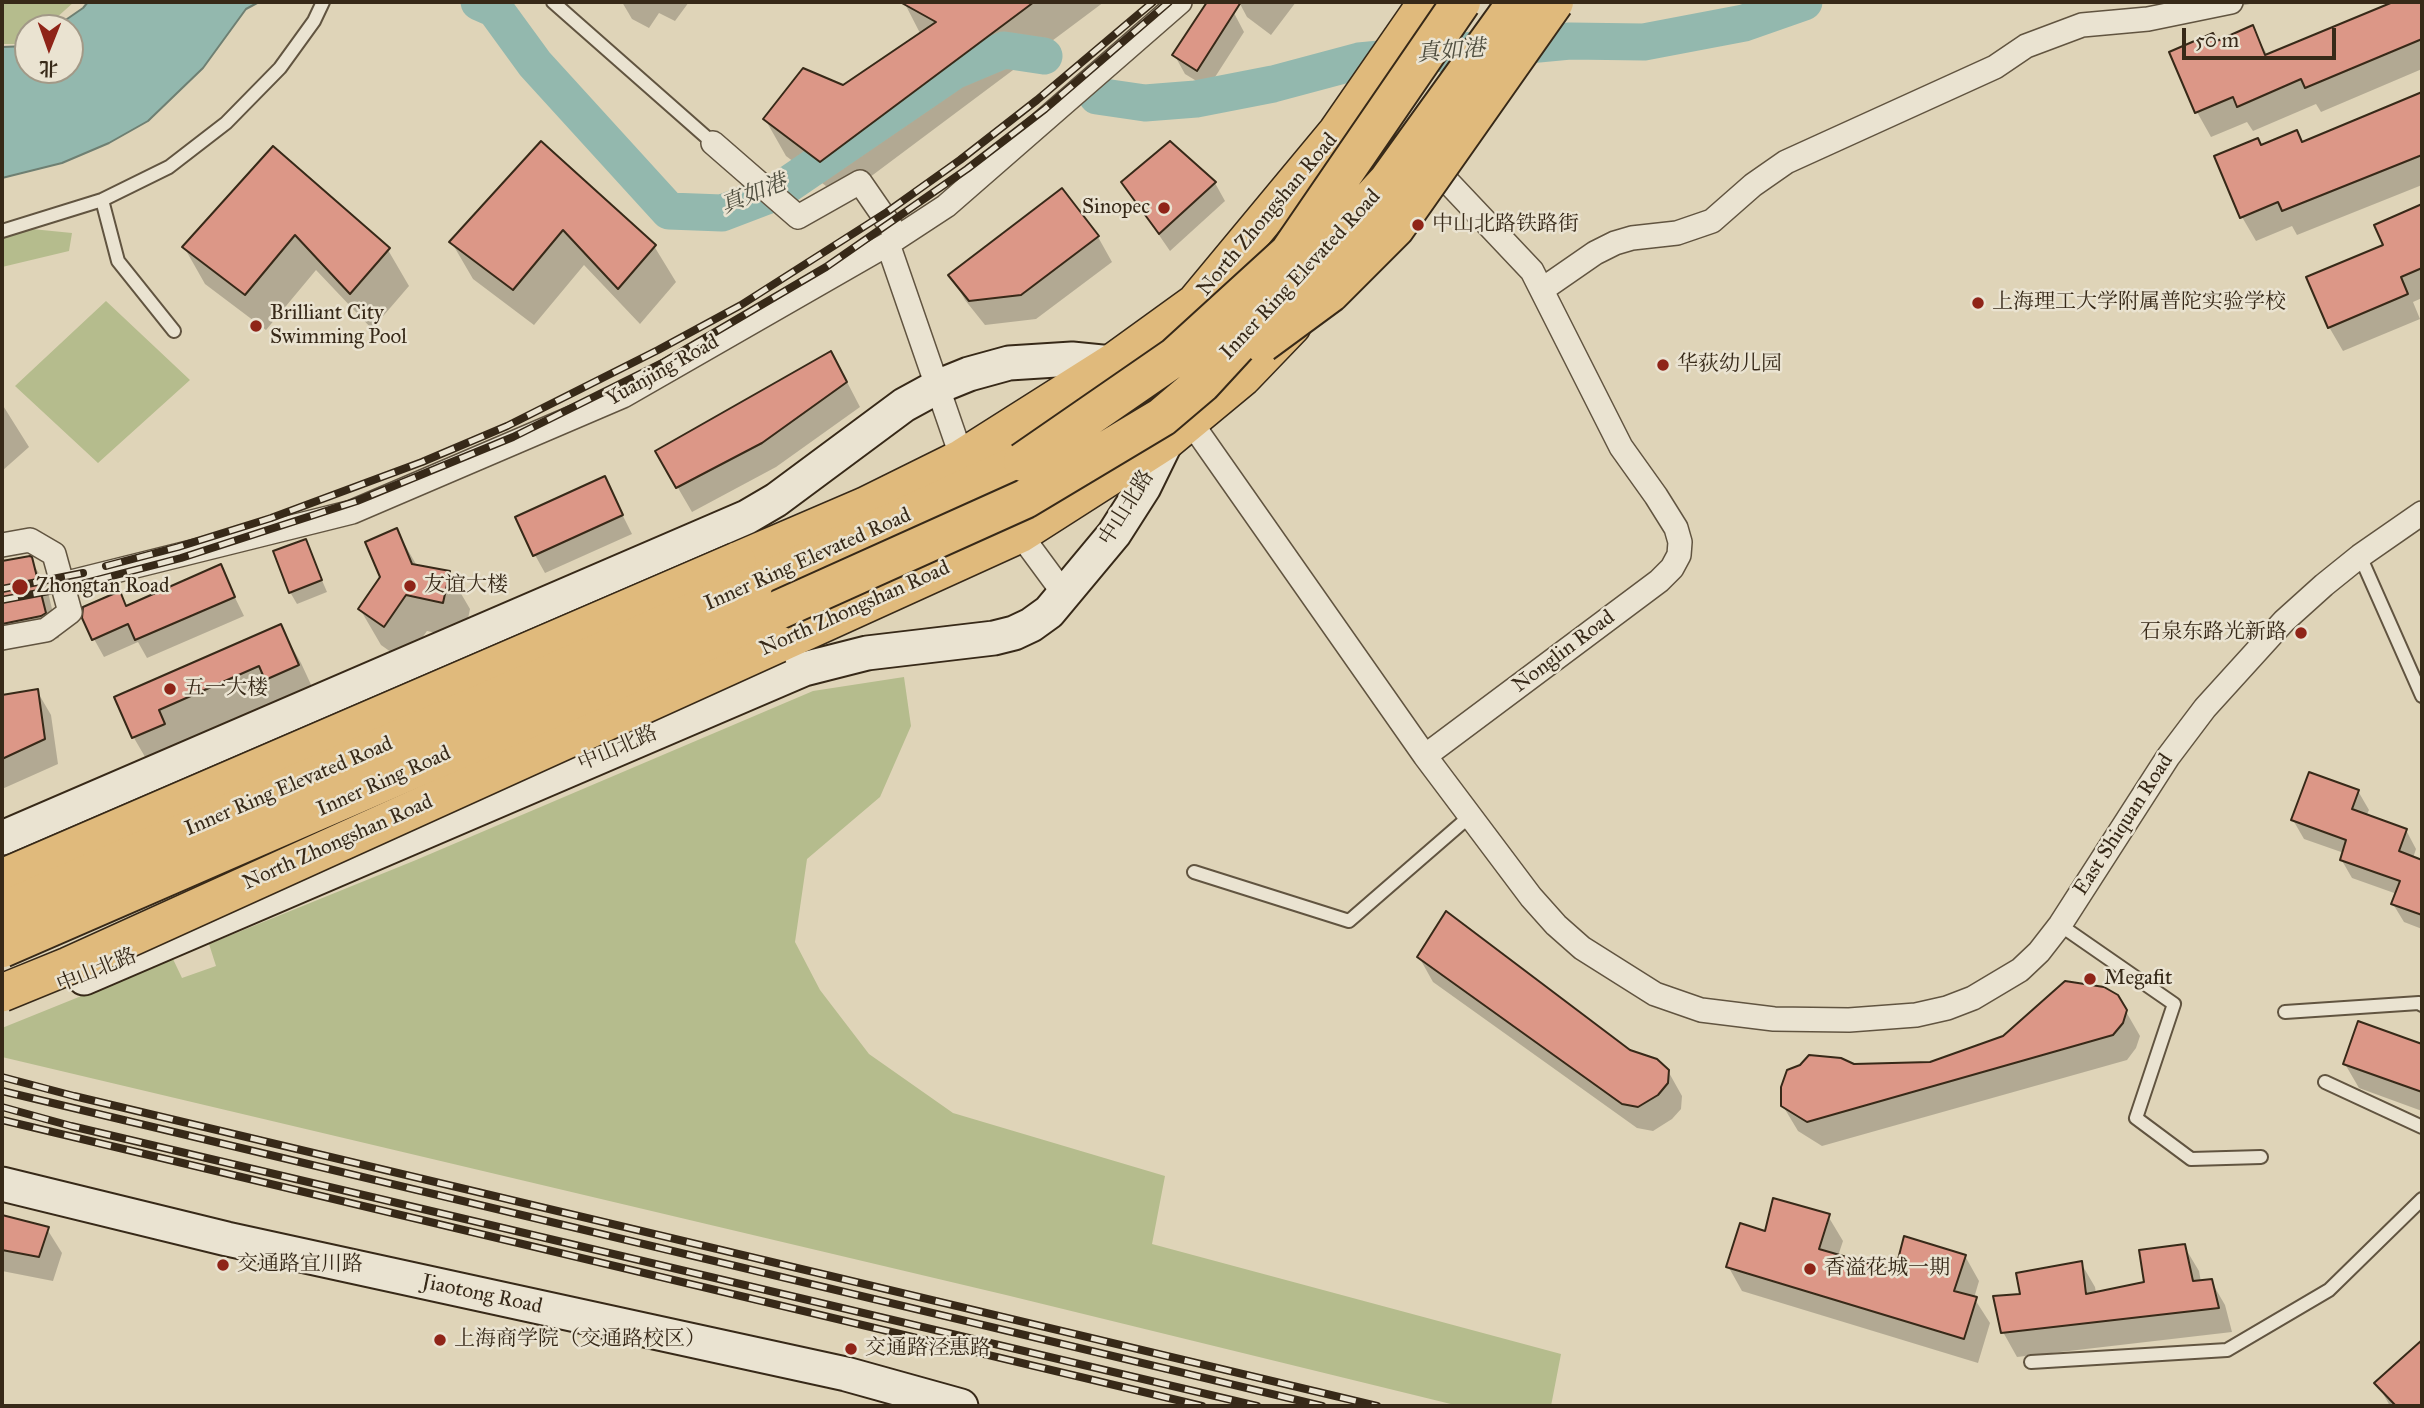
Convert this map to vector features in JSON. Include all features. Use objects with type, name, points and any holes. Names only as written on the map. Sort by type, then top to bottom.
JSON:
[{"type":"highway","name":"Inner Ring Elevated Road","points":[[2,911],[753,586],[1023,462],[1175,357],[1289,253],[1461,2]]},
{"type":"highway","name":"Inner Ring Road","points":[[2,948],[765,616],[1025,499],[1173,426],[1329,293],[1395,228],[1538,3]]},
{"type":"main road","name":"North Zhongshan Road","points":[[2,993],[68,966],[1020,534],[1243,377],[1317,299],[1538,3]]},
{"type":"main road","name":"North Zhongshan Road","points":[[2,878],[865,506],[962,458],[1124,354],[1195,303],[1337,132],[1421,11]]},
{"type":"main road","points":[[2,838],[217,760],[317,718],[747,517],[776,500],[904,405],[937,387],[969,374],[1009,363],[1124,354]]},
{"type":"main road","name":"中山北路","points":[[2,993],[37,993],[63,987],[804,669],[867,653],[994,638],[1031,625],[1049,612],[1065,595],[1114,534],[1144,487],[1173,426]]},
{"type":"main road","name":"Jiaotong Road","points":[[2,1184],[227,1239],[845,1374],[961,1406]]},
{"type":"street","name":"Yuanjing Road","points":[[63,584],[352,512],[623,396],[893,240],[946,206],[1180,2]]},
{"type":"street","points":[[1543,289],[1595,253],[1615,243],[1632,237],[1677,233],[1712,220],[1786,162],[1995,67],[2025,46],[2082,26],[2148,19],[2231,2]]},
{"type":"street","points":[[713,143],[798,216],[860,182],[893,240],[937,387],[962,458]]},
{"type":"street","name":"Nonglin Road","points":[[1425,756],[1659,581],[1672,568],[1679,555],[1680,542],[1676,528],[1621,447],[1543,289],[1435,144]]},
{"type":"street","points":[[1124,354],[1173,426],[1470,816]]},
{"type":"street","name":"East Shiquan Road","points":[[1470,816],[1531,897],[1556,925],[1582,948],[1619,974],[1655,994],[1701,1010],[1774,1019],[1886,1018],[1947,1008],[1973,998],[2020,970],[2039,952],[2060,925],[2161,767],[2205,708],[2284,621],[2360,556],[2422,513]]},
{"type":"street","points":[[1020,534],[1065,595]]},
{"type":"street","points":[[2,545],[30,540],[54,554],[70,612],[46,630],[2,638]]},
{"type":"lane","points":[[2,231],[103,200],[169,167],[226,123],[280,68],[314,22],[323,2]]},
{"type":"lane","points":[[554,2],[713,143]]},
{"type":"lane","points":[[103,200],[118,261],[174,331]]},
{"type":"lane","points":[[2360,556],[2422,696]]},
{"type":"lane","points":[[317,718],[376,853]]},
{"type":"lane","points":[[267,738],[277,807],[291,842],[322,876]]},
{"type":"lane","points":[[267,738],[319,825],[322,876]]},
{"type":"lane","points":[[217,760],[240,821]]},
{"type":"lane","points":[[1194,872],[1349,921],[1470,816]]},
{"type":"lane","points":[[245,834],[270,898]]},
{"type":"lane","points":[[2060,925],[2174,1004],[2136,1118],[2191,1159],[2261,1157]]},
{"type":"lane","points":[[2285,1012],[2422,1004]]},
{"type":"lane","points":[[2325,1082],[2422,1127]]},
{"type":"lane","points":[[2031,1362],[2227,1350],[2329,1290],[2422,1199]]},
{"type":"green space","points":[[2,2],[74,2],[61,14],[14,14],[14,44],[2,44]]},
{"type":"green space","points":[[2,226],[72,233],[69,251],[2,267]]},
{"type":"green space","points":[[106,301],[190,380],[98,463],[15,386]]},
{"type":"green space","points":[[904,677],[911,726],[880,797],[807,859],[795,942],[820,990],[869,1054],[953,1113],[1165,1176],[1152,1244],[1561,1354],[1551,1406],[1459,1406],[1006,1295],[2,1057],[2,1028],[173,959],[182,978],[216,966],[209,944],[416,860],[813,691]]},
{"type":"water","points":[[88,2],[259,2],[246,9],[203,68],[148,121],[109,143],[62,163],[2,178],[2,47],[14,47],[14,84],[84,84],[84,14],[74,14]]},
{"type":"building","points":[[900,2],[1034,2],[820,162],[763,119],[803,68],[843,85],[936,22]]},
{"type":"building","points":[[1207,2],[1241,2],[1197,71],[1172,55]]},
{"type":"building","points":[[2393,2],[2422,2],[2422,39],[2305,88],[2301,79],[2237,107],[2233,97],[2195,113],[2169,52],[2213,33],[2217,41],[2253,25],[2265,55]]},
{"type":"building","points":[[2422,92],[2422,155],[2282,211],[2278,202],[2240,218],[2214,156],[2258,138],[2261,145],[2297,130],[2302,142]]},
{"type":"building","points":[[541,141],[656,245],[618,289],[563,230],[513,290],[449,242]]},
{"type":"building","name":"Sinopec","points":[[1170,141],[1216,182],[1159,234],[1121,182]]},
{"type":"building","points":[[273,146],[390,248],[350,294],[295,235],[245,295],[182,247]]},
{"type":"building","points":[[1062,188],[1099,236],[1021,295],[969,301],[948,275]]},
{"type":"building","points":[[2422,204],[2422,268],[2401,277],[2408,294],[2328,328],[2306,277],[2383,245],[2374,225]]},
{"type":"building","points":[[831,351],[847,382],[762,443],[676,488],[655,451]]},
{"type":"building","points":[[605,476],[623,515],[533,556],[515,517]]},
{"type":"building","name":"友谊大楼","points":[[397,528],[412,564],[450,571],[443,603],[406,595],[384,627],[358,609],[380,577],[365,542]]},
{"type":"building","points":[[306,539],[322,580],[289,593],[273,551]]},
{"type":"building","name":"Zhongtan Road","points":[[30,556],[46,613],[2,624],[2,561]]},
{"type":"building","points":[[221,564],[235,597],[135,640],[128,624],[92,640],[82,618],[83,607],[120,591],[126,606]]},
{"type":"building","name":"五一大楼","points":[[281,624],[299,665],[265,680],[259,666],[159,710],[165,724],[132,738],[114,697]]},
{"type":"building","points":[[38,689],[45,739],[2,759],[2,695]]},
{"type":"building","points":[[2309,772],[2359,790],[2352,809],[2407,829],[2399,851],[2422,860],[2422,915],[2391,904],[2400,881],[2340,860],[2346,840],[2291,820]]},
{"type":"building","points":[[1446,911],[1630,1050],[1657,1059],[1669,1070],[1668,1083],[1658,1095],[1638,1107],[1622,1104],[1417,957]]},
{"type":"building","points":[[2065,981],[2104,987],[2118,995],[2127,1010],[2123,1023],[2113,1035],[1807,1122],[1781,1106],[1781,1087],[1787,1070],[1800,1065],[1809,1055],[1841,1058],[1854,1064],[1930,1062],[2003,1036]]},
{"type":"building","points":[[2358,1021],[2422,1044],[2422,1092],[2343,1064]]},
{"type":"building","name":"香溢花城一期","points":[[1773,1198],[1830,1214],[1819,1249],[1895,1271],[1904,1236],[1966,1255],[1954,1291],[1977,1297],[1964,1339],[1726,1267],[1740,1223],[1765,1231]]},
{"type":"building","points":[[2,1215],[49,1227],[39,1257],[2,1250]]},
{"type":"building","name":"香溢花城一期","points":[[2185,1244],[2193,1281],[2212,1279],[2219,1308],[2001,1333],[1993,1296],[2020,1294],[2016,1273],[2082,1261],[2086,1294],[2144,1282],[2139,1250]]},
{"type":"building","points":[[2422,1340],[2422,1406],[2396,1406],[2374,1383]]},
{"type":"waterway","name":"真如港","points":[[479,2],[495,9],[535,64],[669,211],[722,213],[777,192],[954,71],[1004,50],[1044,56]]},
{"type":"waterway","name":"真如港","points":[[1097,96],[1145,103],[1196,99],[1273,84],[1359,61],[1570,41],[1644,42],[1744,23],[1804,2]]},
{"type":"railway","points":[[106,566],[271,518],[422,462],[507,426],[658,350],[741,305],[887,212],[1037,100],[1153,2]]},
{"type":"railway","points":[[2,600],[70,587],[181,558],[357,501],[513,437],[664,362],[826,267],[967,169],[1045,109],[1169,2]]},
{"type":"railway","points":[[2,589],[83,573]]},
{"type":"railway","points":[[2,1077],[1377,1406]]},
{"type":"railway","points":[[2,1091],[1322,1406]]},
{"type":"railway","points":[[2,1107],[71,1126],[1257,1406]]},
{"type":"railway","points":[[2,1120],[1202,1406]]},
{"type":"place","name":"Sinopec","points":[[1164,208]]},
{"type":"place","name":"中山北路铁路街","points":[[1418,225]]},
{"type":"place","name":"上海理工大学附属普陀实验学校","points":[[1978,303]]},
{"type":"place","name":"Brilliant City Swimming Pool","points":[[256,326]]},
{"type":"place","name":"华荻幼儿园","points":[[1663,365]]},
{"type":"place","name":"友谊大楼","points":[[410,586]]},
{"type":"place","name":"Zhongtan Road","points":[[20,587]]},
{"type":"place","name":"石泉东路光新路","points":[[2301,633]]},
{"type":"place","name":"五一大楼","points":[[170,689]]},
{"type":"place","name":"Megafit","points":[[2090,979]]},
{"type":"place","name":"交通路宜川路","points":[[223,1265]]},
{"type":"place","name":"香溢花城一期","points":[[1810,1269]]},
{"type":"place","name":"上海商学院（交通路校区）","points":[[440,1340]]},
{"type":"place","name":"交通路泾惠路","points":[[851,1349]]}]
